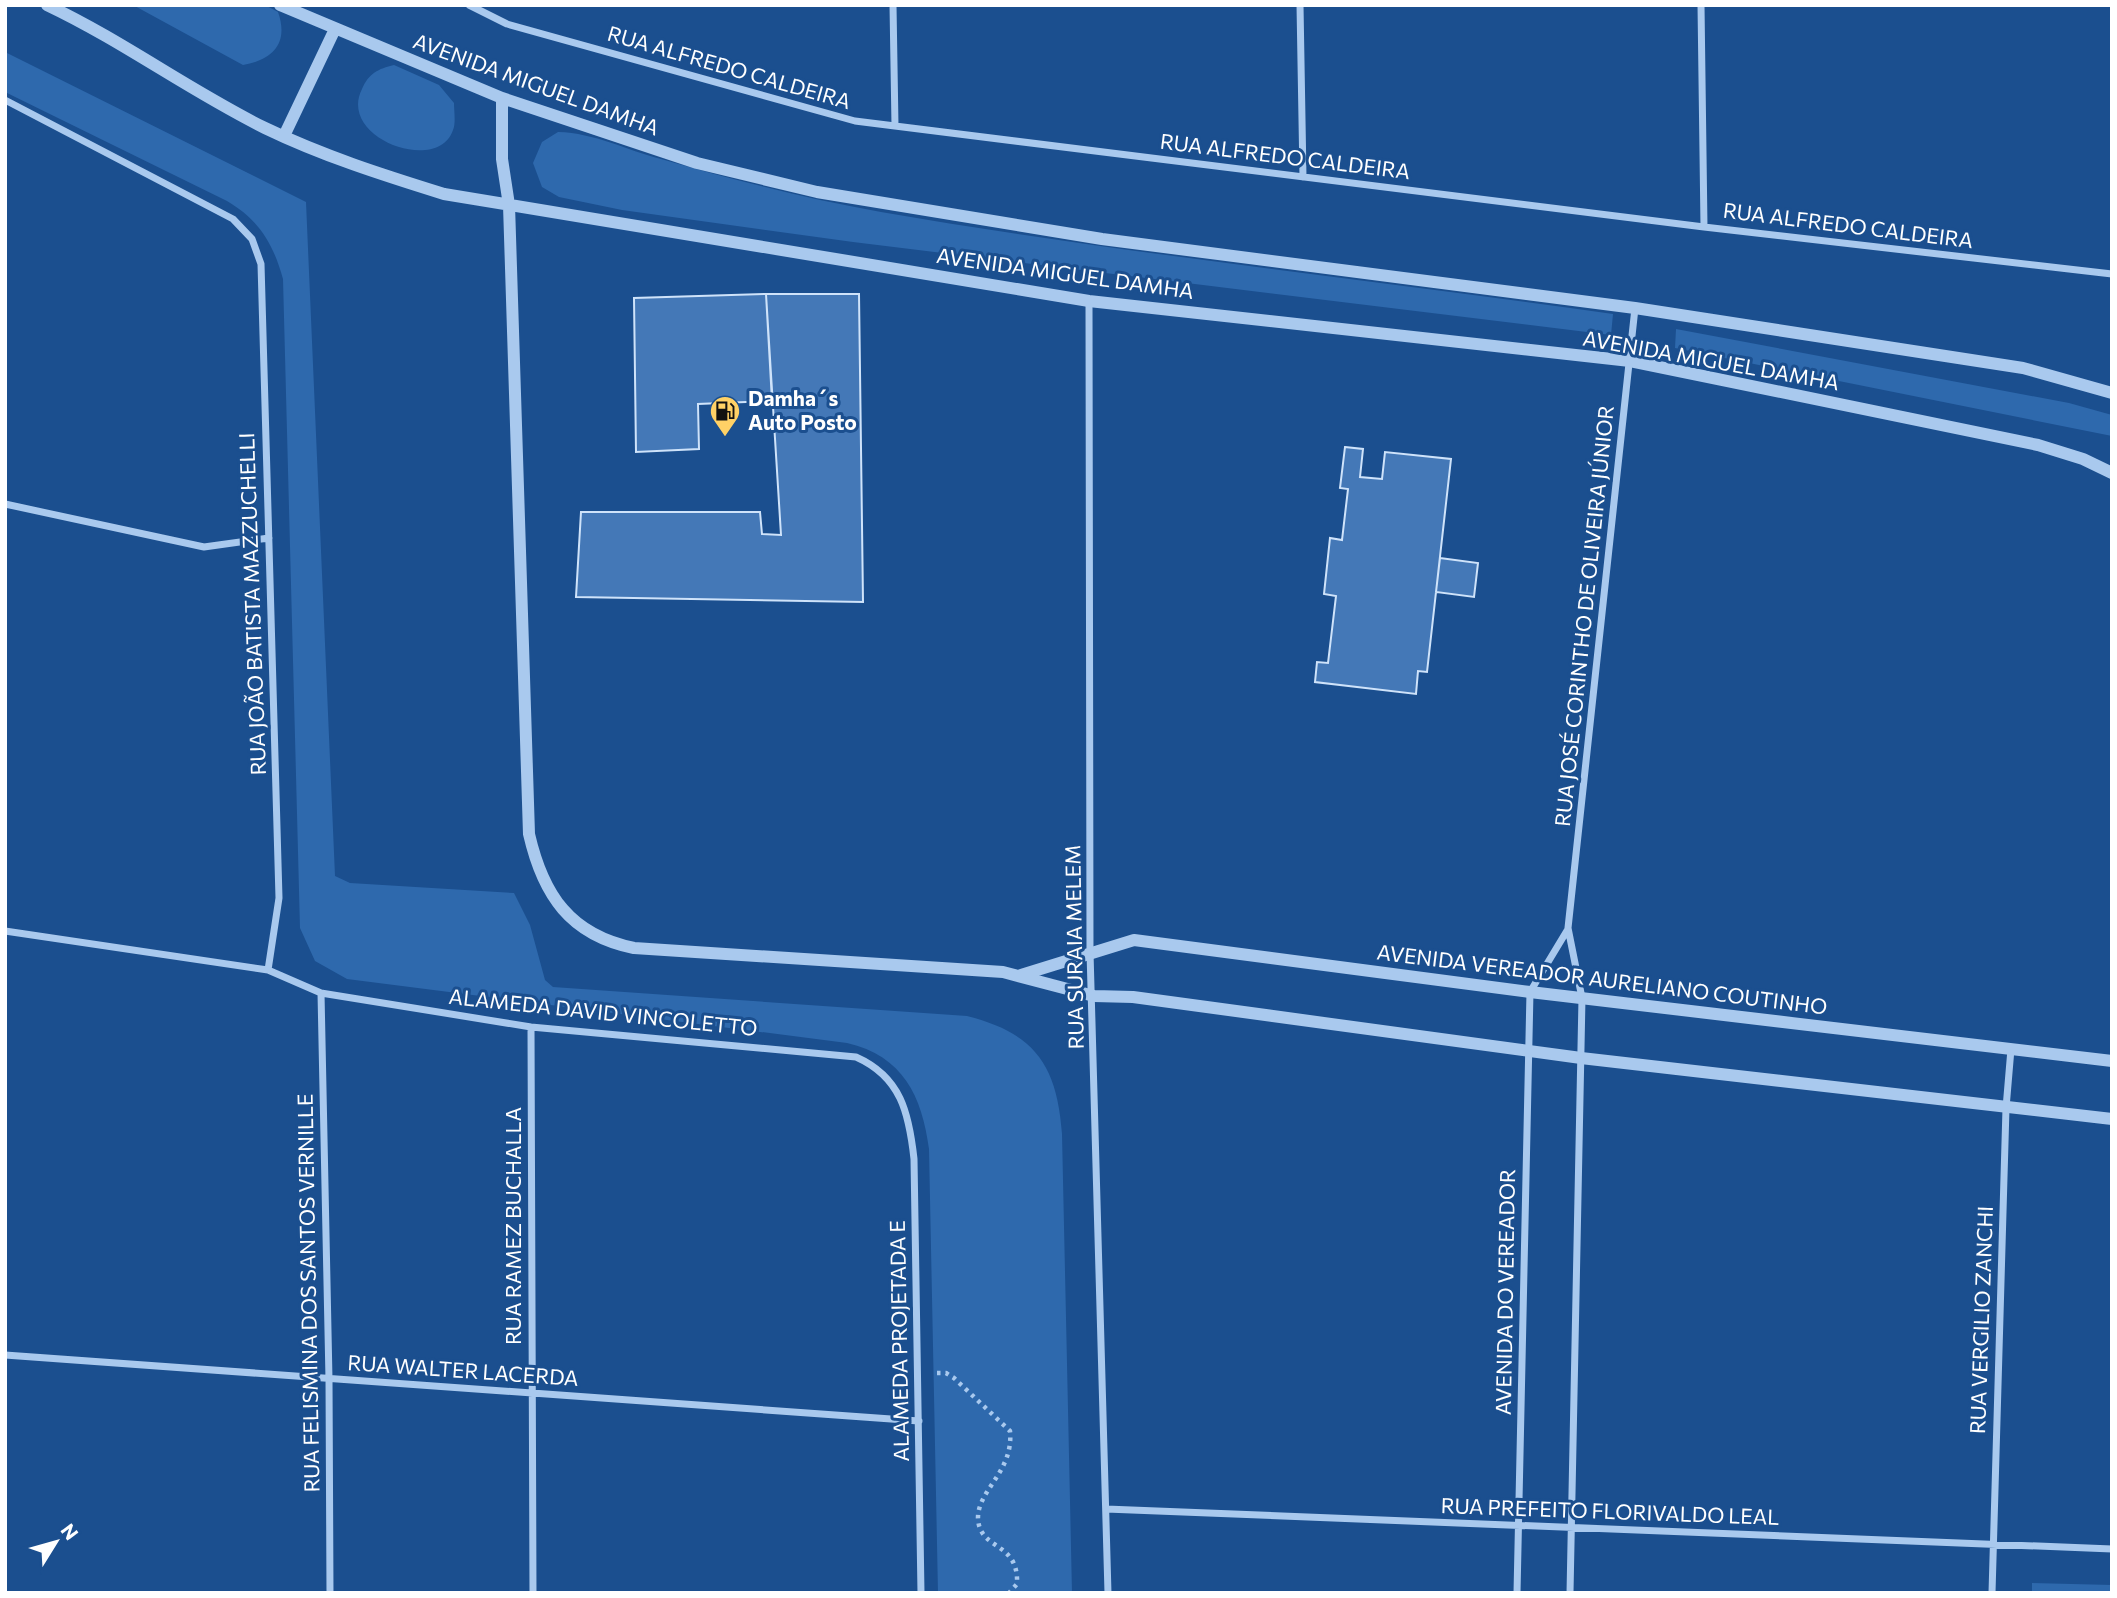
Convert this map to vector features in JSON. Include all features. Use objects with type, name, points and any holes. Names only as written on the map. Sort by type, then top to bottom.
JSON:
[{"type":"street","name":"AVENIDA MIGUEL DAMHA","points":[[47,5],[104,34],[284,136],[348,163],[444,194],[1089,301],[1630,361],[2038,445],[2083,459],[2112,473]]},
{"type":"street","name":"AVENIDA MIGUEL DAMHA","points":[[279,5],[502,98],[697,163],[817,192],[1102,239],[1635,308],[2023,368],[2112,393]]},
{"type":"street","name":"RUA ALFREDO CALDEIRA","points":[[469,5],[481,8],[507,24],[855,121],[1704,227],[2112,274]]},
{"type":"street","points":[[893,5],[895,126]]},
{"type":"street","points":[[1300,5],[1303,177]]},
{"type":"street","points":[[1701,5],[1704,227]]},
{"type":"street","points":[[284,136],[335,29]]},
{"type":"street","points":[[502,98],[502,159],[509,205],[529,834],[545,887],[579,927],[600,939],[634,948],[1021,975],[1054,988],[1094,996],[1133,997],[1581,1058],[2112,1119]]},
{"type":"street","name":"RUA JOÃO BATISTA MAZZUCHELLI","points":[[5,100],[233,219],[251,239],[261,264],[279,898],[268,970]]},
{"type":"street","name":"RUA SURAIA MELEM","points":[[1089,301],[1090,953],[1094,996],[1108,1593]]},
{"type":"street","name":"RUA JOSÉ CORINTHO DE OLIVEIRA JÚNIOR","points":[[1582,998],[1568,928],[1635,308]]},
{"type":"street","points":[[5,504],[204,547],[269,538]]},
{"type":"street","name":"RUA JOSÉ CORINTHO DE OLIVEIRA JÚNIOR","points":[[1530,992],[1568,928]]},
{"type":"street","name":"ALAMEDA DAVID VINCOLETTO","points":[[5,931],[268,970],[321,993],[531,1027],[856,1057],[878,1067],[897,1092]]},
{"type":"street","name":"AVENIDA VEREADOR AURELIANO COUTINHO","points":[[1021,975],[1134,940],[1530,992],[2112,1061]]},
{"type":"street","name":"AVENIDA DO VEREADOR","points":[[1517,1593],[1530,992]]},
{"type":"street","name":"RUA FELISMINA DOS SANTOS VERNILLE","points":[[321,993],[329,1379],[330,1593]]},
{"type":"street","points":[[1570,1593],[1582,998]]},
{"type":"street","name":"RUA RAMEZ BUCHALLA","points":[[531,1027],[533,1593]]},
{"type":"street","name":"RUA VERGILIO ZANCHI","points":[[1992,1593],[2006,1108],[2011,1049]]},
{"type":"street","name":"ALAMEDA PROJETADA E","points":[[897,1092],[910,1122],[914,1159],[921,1593]]},
{"type":"street","name":"RUA WALTER LACERDA","points":[[5,1355],[919,1421]]},
{"type":"street","name":"RUA PREFEITO FLORIVALDO LEAL","points":[[1106,1509],[2112,1549]]},
{"type":"path","points":[[918,1373],[946,1373],[1010,1431],[1011,1450],[978,1513],[980,1530],[985,1538],[1004,1549],[1013,1562],[1017,1584],[1009,1593]]},
{"type":"shaded area","points":[[133,5],[265,5],[278,12],[281,23],[280,41],[263,59],[243,65]]},
{"type":"shaded area","points":[[5,52],[306,202],[335,876],[350,883],[514,893],[530,925],[545,980],[553,987],[967,1016],[1009,1032],[1025,1042],[1038,1055],[1054,1088],[1062,1134],[1072,1593],[938,1593],[929,1149],[915,1096],[896,1068],[866,1049],[847,1043],[347,979],[315,961],[300,928],[283,279],[279,266],[256,225],[227,201],[5,92]]},
{"type":"shaded area","points":[[394,65],[439,85],[454,103],[454,127],[444,143],[429,149],[411,150],[393,145],[376,135],[364,122],[358,107],[362,89],[375,72]]},
{"type":"shaded area","points":[[558,132],[598,139],[771,188],[881,212],[1155,254],[1613,314],[1611,335],[853,242],[622,210],[559,197],[542,187],[533,163],[542,142]]},
{"type":"shaded area","points":[[1676,329],[2069,403],[2112,415],[2112,436],[1675,348]]},
{"type":"shaded area","points":[[2032,1583],[2112,1585],[2112,1593],[2032,1593]]},
{"type":"building","points":[[766,294],[859,294],[863,602],[576,597],[581,512],[760,512],[762,534],[781,535]]},
{"type":"building","points":[[766,294],[772,401],[698,404],[699,449],[636,452],[634,298]]},
{"type":"building","points":[[1345,447],[1363,449],[1360,477],[1382,479],[1385,452],[1451,459],[1427,672],[1418,671],[1416,694],[1315,682],[1317,662],[1328,663],[1336,596],[1324,594],[1330,538],[1342,540],[1348,489],[1340,488]]},
{"type":"building","points":[[1440,558],[1478,563],[1474,597],[1436,592]]},
{"type":"place","name":"Damha´s Auto Posto","points":[[725,438]]}]
